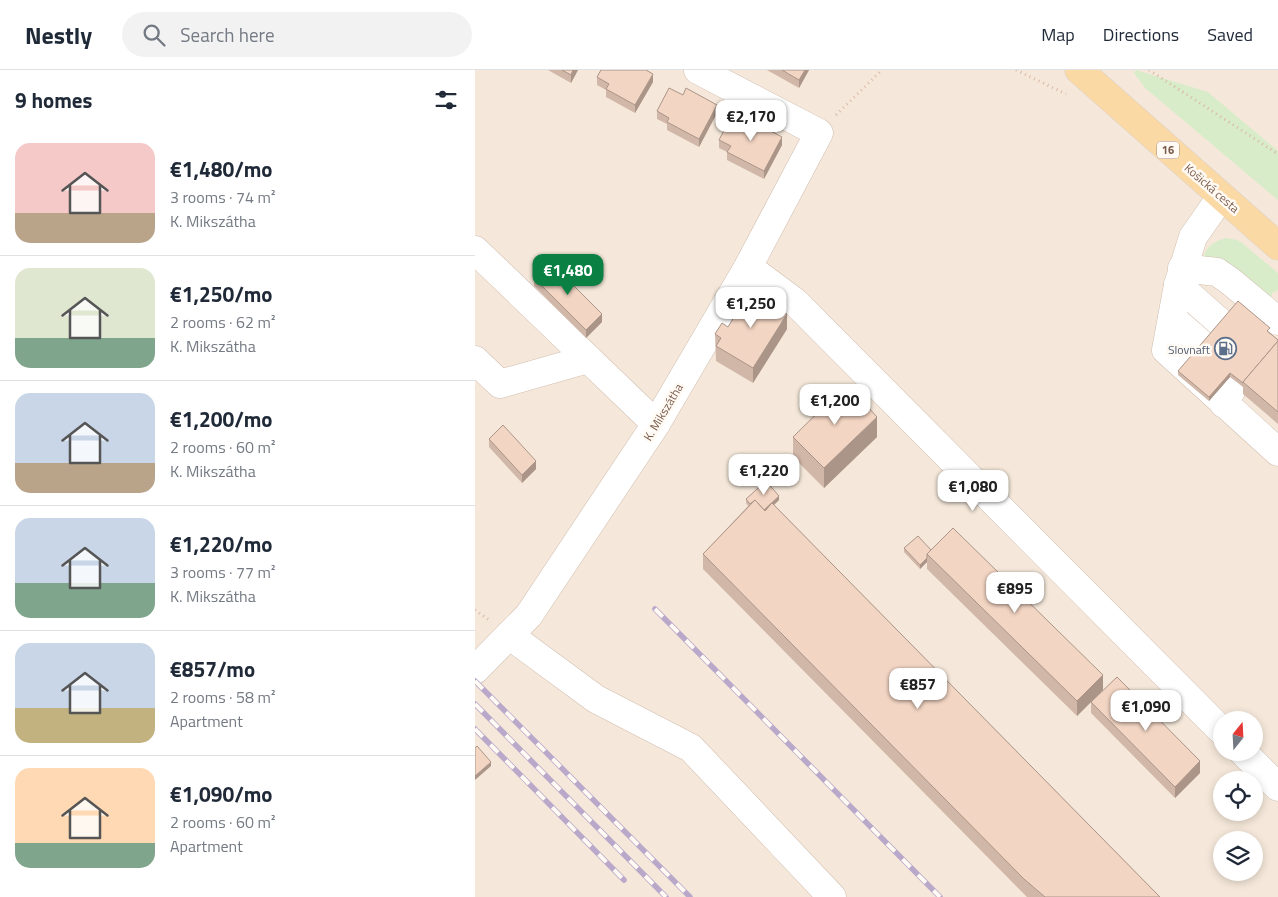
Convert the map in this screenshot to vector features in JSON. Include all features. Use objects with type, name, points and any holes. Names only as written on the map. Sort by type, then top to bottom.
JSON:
[{"type":"main road","name":"Košická cesta","points":[[1079,70],[1221,198],[1278,246]]},
{"type":"street","points":[[698,70],[819,132]]},
{"type":"street","name":"K. Mikszátha","points":[[475,670],[529,615],[656,424],[748,267],[819,132]]},
{"type":"street","points":[[1221,198],[1193,237],[1180,276],[1166,350],[1278,452]]},
{"type":"street","points":[[475,250],[656,424]]},
{"type":"street","points":[[748,267],[795,302],[1213,722]]},
{"type":"street","points":[[1180,276],[1217,272],[1278,321]]},
{"type":"street","points":[[1180,276],[1257,355],[1239,376],[1224,404]]},
{"type":"street","points":[[1172,318],[1239,376]]},
{"type":"street","points":[[475,360],[501,384],[588,359]]},
{"type":"street","points":[[509,635],[596,699],[691,748],[832,897]]},
{"type":"street","points":[[1252,761],[1278,788]]},
{"type":"path","points":[[819,132],[882,70]]},
{"type":"path","points":[[1017,70],[1071,97]]},
{"type":"path","points":[[1149,70],[1278,154]]},
{"type":"shaded area","points":[[475,70],[1278,70],[1278,897],[475,897]]},
{"type":"green space","points":[[1136,70],[1208,92],[1278,151],[1278,200],[1145,88],[1134,73]]},
{"type":"green space","points":[[1226,238],[1242,243],[1278,273],[1278,290],[1272,293],[1271,304],[1203,259],[1211,245]]},
{"type":"building","points":[[562,70],[573,70],[571,75]]},
{"type":"building","points":[[601,70],[646,70],[653,74],[635,105],[606,89],[609,84],[597,77]]},
{"type":"building","points":[[782,70],[805,70],[799,80]]},
{"type":"building","points":[[669,88],[683,95],[686,88],[717,105],[699,139],[667,122],[669,118],[657,111]]},
{"type":"building","points":[[731,117],[746,124],[748,119],[782,137],[764,171],[727,152],[731,146],[719,140]]},
{"type":"building","points":[[550,262],[602,314],[586,330],[534,278]]},
{"type":"building","points":[[750,290],[787,314],[753,368],[716,346],[721,338],[715,334],[722,323],[728,327]]},
{"type":"building","points":[[1238,301],[1270,328],[1267,331],[1278,341],[1243,383],[1230,373],[1209,397],[1178,371]]},
{"type":"building","points":[[1278,341],[1278,412],[1243,382]]},
{"type":"building","points":[[847,384],[877,417],[824,468],[793,437]]},
{"type":"building","points":[[503,425],[536,461],[522,475],[489,439]]},
{"type":"building","points":[[766,481],[779,496],[764,510],[755,500],[750,504],[746,499]]},
{"type":"building","points":[[755,500],[765,511],[772,503],[1160,897],[1045,897],[1024,879],[703,554]]},
{"type":"building","points":[[953,528],[1103,675],[1077,701],[927,554]]},
{"type":"building","points":[[918,536],[931,550],[927,554],[927,558],[920,565],[904,548]]},
{"type":"building","points":[[1117,677],[1200,761],[1175,787],[1091,702]]},
{"type":"building","points":[[477,746],[491,762],[475,776],[475,748]]},
{"type":"railway","points":[[655,609],[940,897]]},
{"type":"railway","points":[[475,681],[690,897]]},
{"type":"railway","points":[[475,704],[666,897]]},
{"type":"railway","points":[[475,729],[624,880]]},
{"type":"place","name":"Slovnaft","points":[[1226,349]]}]
